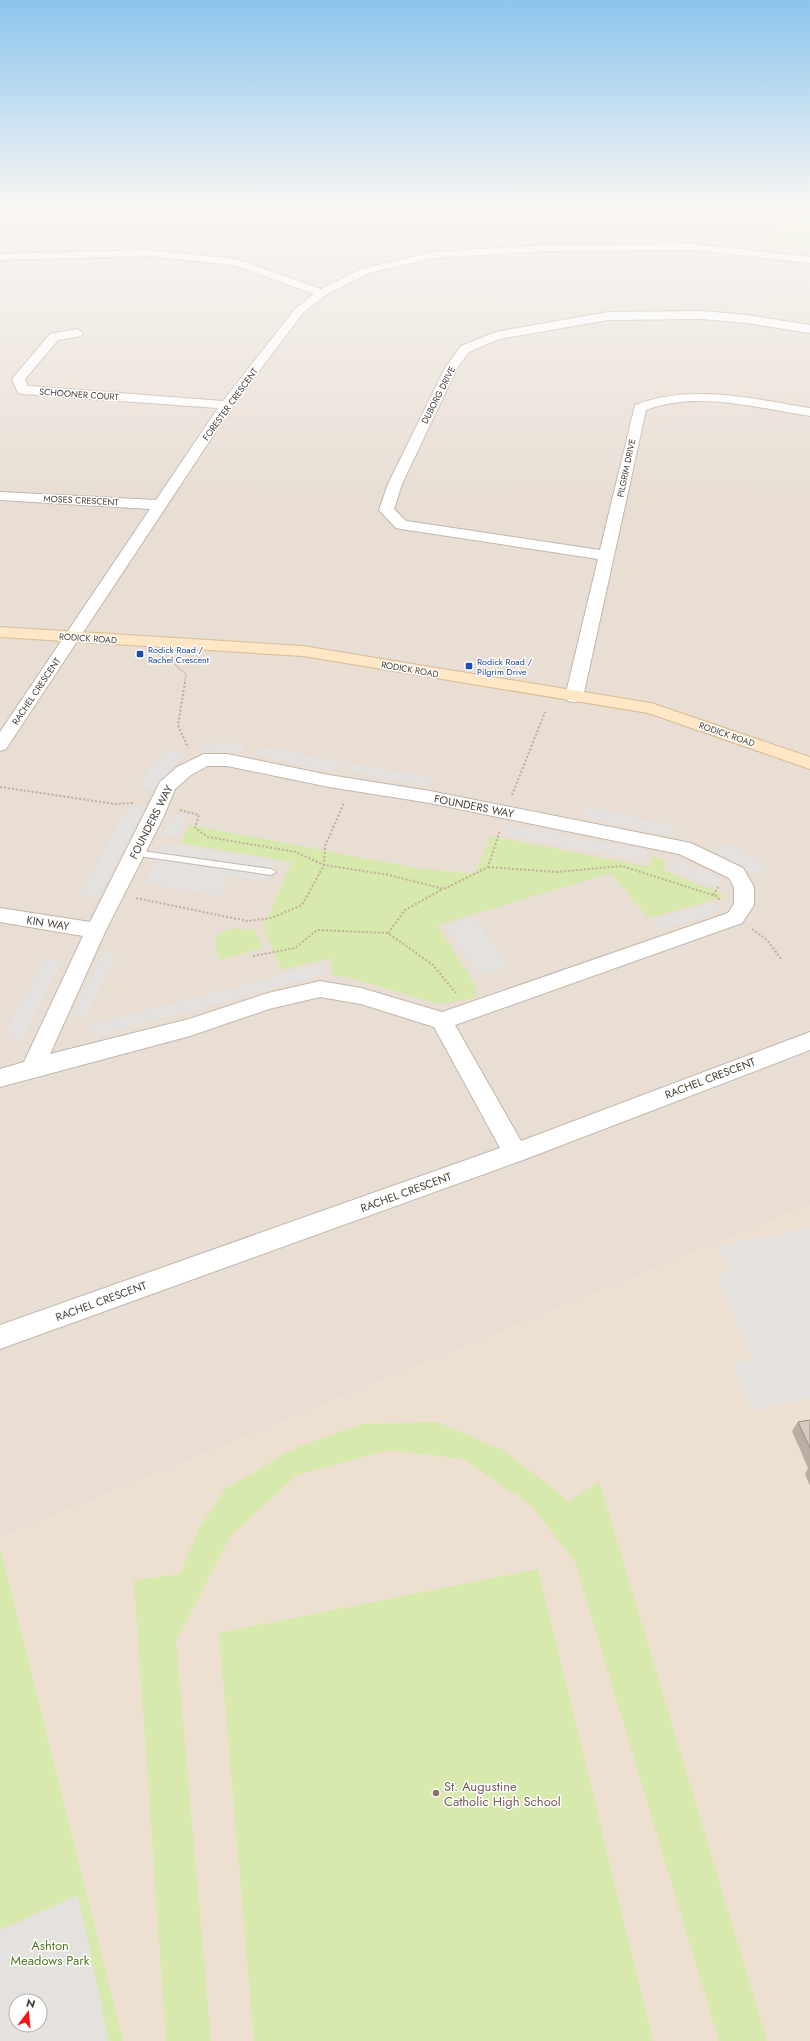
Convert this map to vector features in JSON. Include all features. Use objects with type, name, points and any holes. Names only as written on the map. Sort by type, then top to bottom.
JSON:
[{"type":"main road","name":"RODICK ROAD","points":[[0,632],[303,651],[574,697],[651,708],[810,763]]},
{"type":"street","name":"FORESTER CRESCENT","points":[[72,636],[227,405],[299,311],[306,305]]},
{"type":"street","name":"DUBORG DRIVE","points":[[607,556],[401,524],[386,510],[395,484],[451,368],[465,350],[496,336],[608,316],[703,315],[746,319],[810,329]]},
{"type":"street","name":"SCHOONER COURT","points":[[78,333],[54,337],[18,379],[23,390],[227,405]]},
{"type":"street","name":"PILGRIM DRIVE","points":[[574,697],[640,408],[650,402],[712,397],[810,412]]},
{"type":"street","name":"MOSES CRESCENT","points":[[0,496],[161,505]]},
{"type":"street","name":"RACHEL CRESCENT","points":[[0,745],[72,636]]},
{"type":"street","name":"FOUNDERS WAY","points":[[32,1068],[96,930],[167,786],[184,771],[204,760],[227,760],[329,781],[430,797],[684,848],[736,873],[744,887],[744,905],[735,916]]},
{"type":"street","name":"KIN WAY","points":[[0,915],[96,930]]},
{"type":"street","points":[[0,1078],[5,1078],[32,1068],[190,1027],[268,1001],[320,989],[339,991],[452,1018],[718,925],[735,916]]},
{"type":"street","points":[[452,1018],[515,1153]]},
{"type":"street","name":"RACHEL CRESCENT","points":[[0,1337],[515,1153],[810,1041]]},
{"type":"lane","points":[[135,853],[271,872]]},
{"type":"path","points":[[172,662],[186,674],[178,725],[195,764]]},
{"type":"path","points":[[488,866],[506,812],[545,712]]},
{"type":"path","points":[[324,865],[389,875],[444,889]]},
{"type":"path","points":[[388,933],[405,910],[488,866],[556,872],[622,866],[716,896],[735,916],[767,940],[782,960]]},
{"type":"path","points":[[253,956],[295,948],[317,930],[388,933],[433,965],[455,992],[452,1018]]},
{"type":"shaded area","points":[[0,305],[810,305],[810,1205],[0,1538]]},
{"type":"shaded area","points":[[201,742],[244,744],[242,752],[199,750]]},
{"type":"shaded area","points":[[262,746],[340,763],[335,772],[256,755]]},
{"type":"shaded area","points":[[172,749],[185,758],[169,768],[156,789],[139,788],[151,767]]},
{"type":"shaded area","points":[[351,763],[431,778],[428,786],[348,771]]},
{"type":"shaded area","points":[[129,805],[146,807],[97,899],[79,896]]},
{"type":"shaded area","points":[[586,807],[676,826],[673,836],[583,817]]},
{"type":"shaded area","points":[[173,813],[188,815],[177,837],[162,835]]},
{"type":"shaded area","points":[[508,825],[648,851],[646,861],[505,835]]},
{"type":"shaded area","points":[[724,841],[767,866],[757,875],[714,850]]},
{"type":"shaded area","points":[[165,844],[277,862],[268,882],[228,876],[220,896],[145,883]]},
{"type":"shaded area","points":[[676,859],[722,879],[715,888],[669,868]]},
{"type":"shaded area","points":[[715,903],[722,911],[661,929],[655,920]]},
{"type":"shaded area","points":[[474,917],[508,966],[479,976],[446,927]]},
{"type":"shaded area","points":[[103,952],[116,954],[84,1019],[71,1016]]},
{"type":"shaded area","points":[[45,959],[62,962],[22,1040],[3,1037]]},
{"type":"shaded area","points":[[322,963],[327,973],[93,1037],[90,1026]]},
{"type":"shaded area","name":"St. Augustine Catholic High School","points":[[810,1205],[810,2041],[123,2041],[0,1546],[0,1538]]},
{"type":"shaded area","points":[[810,1227],[810,1398],[752,1411],[733,1364],[752,1359],[717,1275],[730,1272],[719,1246]]},
{"type":"shaded area","points":[[78,1895],[109,2041],[0,2041],[0,1930]]},
{"type":"green space","points":[[190,825],[417,868],[475,874],[491,836],[649,867],[652,856],[666,860],[663,870],[727,896],[648,918],[611,873],[437,925],[476,986],[474,998],[439,1004],[346,977],[332,975],[332,958],[281,970],[263,928],[292,862],[180,843]]},
{"type":"green space","points":[[236,927],[242,930],[253,928],[263,948],[220,960],[215,947],[216,938],[223,932]]},
{"type":"green space","points":[[437,1422],[503,1450],[569,1501],[599,1481],[767,2041],[719,2041],[575,1562],[532,1506],[463,1459],[390,1450],[297,1475],[231,1535],[176,1641],[211,2041],[166,2041],[134,1580],[180,1574],[200,1527],[225,1489],[291,1450],[360,1424]]},
{"type":"green space","name":"Ashton Meadows Park","points":[[0,1546],[123,2041],[0,2041]]},
{"type":"green space","points":[[538,1569],[653,2041],[254,2041],[219,1633]]},
{"type":"building","points":[[810,1420],[810,1448],[798,1422]]},
{"type":"place","name":"Rodick Road / Rachel Crescent","points":[[140,654]]},
{"type":"place","name":"Rodick Road / Pilgrim Drive","points":[[469,666]]},
{"type":"place","name":"St. Augustine Catholic High School","points":[[436,1793]]}]
